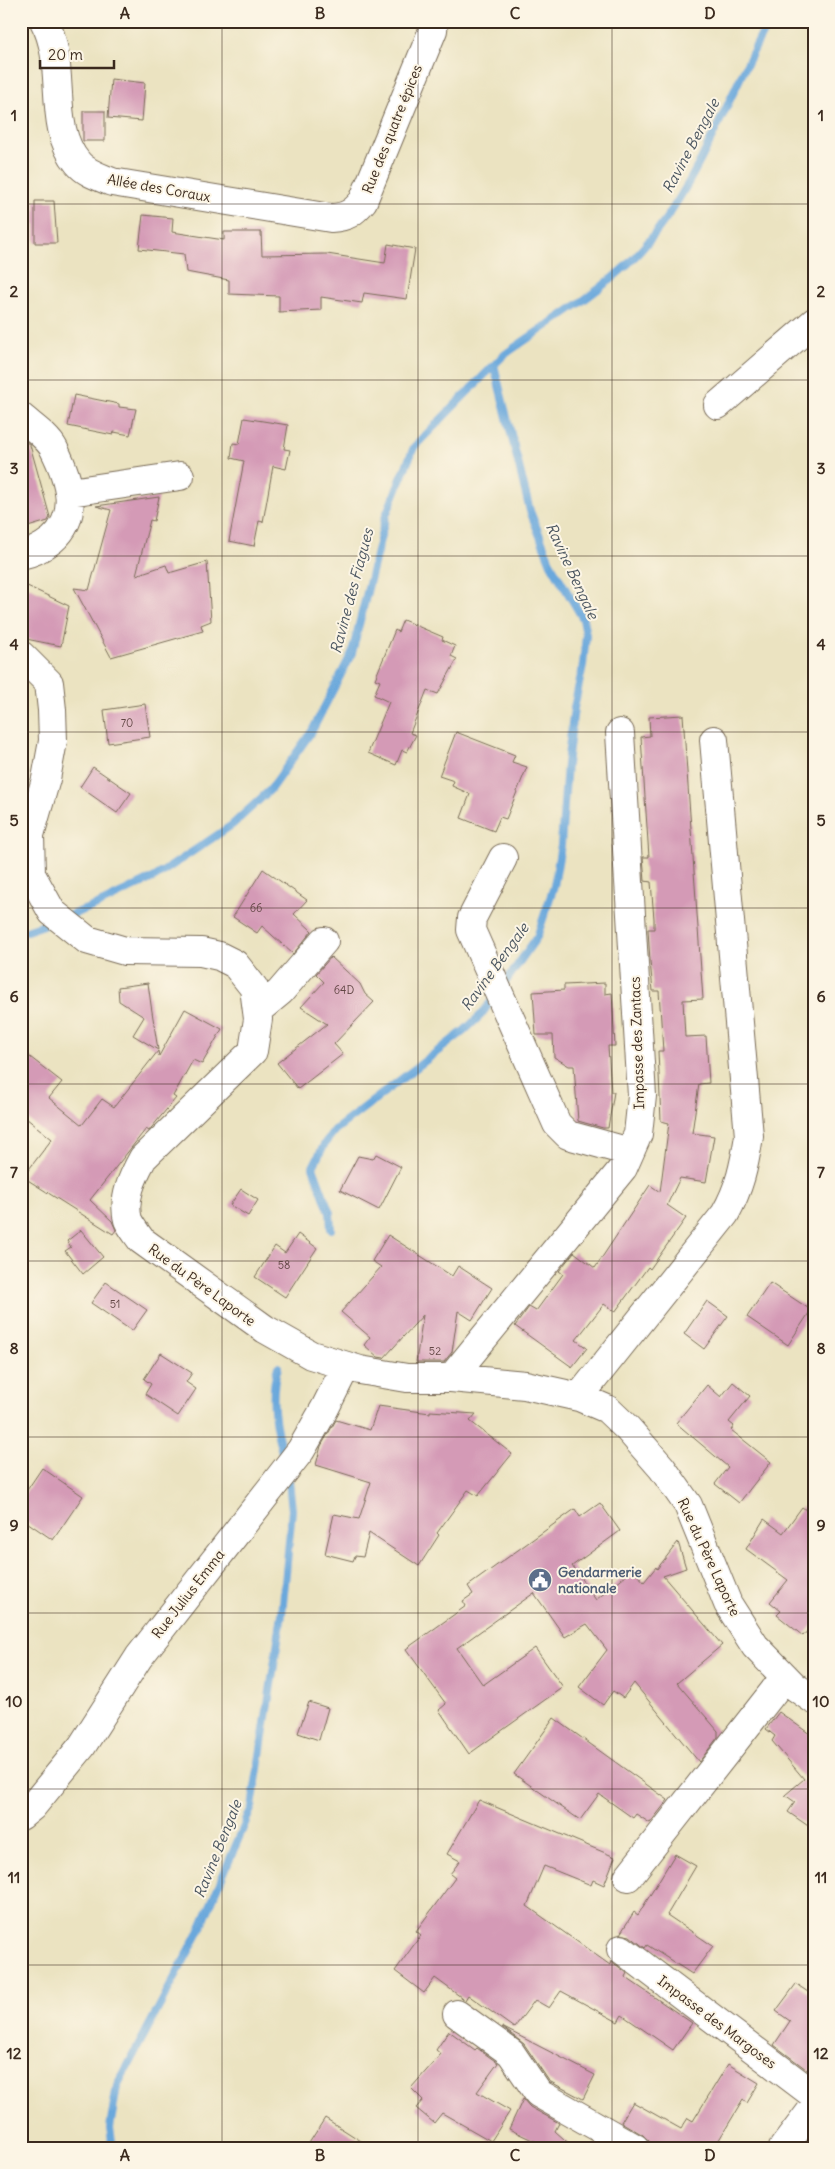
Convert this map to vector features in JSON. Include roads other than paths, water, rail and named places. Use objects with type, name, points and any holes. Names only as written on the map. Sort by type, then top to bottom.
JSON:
[{"type":"street","name":"Allée des Coraux","points":[[44,21],[50,31],[55,54],[63,135],[79,164],[95,175],[112,182],[331,218]]},
{"type":"street","name":"Rue des quatre épices","points":[[331,218],[341,218],[353,213],[362,201],[433,30],[434,21]]},
{"type":"street","points":[[718,404],[814,322]]},
{"type":"street","points":[[21,417],[53,448],[70,492],[69,514],[62,532],[44,546],[21,555]]},
{"type":"street","points":[[70,492],[180,476]]},
{"type":"street","points":[[21,655],[49,683]]},
{"type":"street","points":[[21,681],[49,683]]},
{"type":"street","name":"Rue du Père Laporte","points":[[49,683],[53,741],[46,779],[30,835],[31,874],[52,912],[87,940],[124,951],[201,952],[219,956],[235,964],[254,988],[258,1019],[253,1050],[143,1158],[130,1186],[127,1199],[128,1220],[141,1240],[265,1329],[311,1355],[360,1370],[407,1378],[451,1378],[525,1385],[580,1397],[607,1409],[628,1429],[662,1468],[688,1504],[728,1604],[755,1646],[785,1677],[814,1700]]},
{"type":"street","name":"Impasse des Zantacs","points":[[451,1378],[623,1168],[638,1134],[642,1096],[620,733]]},
{"type":"street","points":[[580,1397],[725,1214],[737,1193],[743,1167],[749,1129],[714,740]]},
{"type":"street","points":[[503,858],[472,918],[471,930],[561,1130],[568,1135],[630,1152]]},
{"type":"street","points":[[257,1011],[280,992],[324,941]]},
{"type":"street","name":"Rue Julius Emma","points":[[21,1816],[32,1807],[82,1746],[139,1658],[301,1450],[346,1366]]},
{"type":"street","points":[[628,1877],[785,1677]]},
{"type":"street","name":"Impasse des Margoses","points":[[621,1949],[814,2095]]},
{"type":"street","points":[[457,2014],[511,2052],[538,2092],[635,2148]]},
{"type":"street","points":[[783,2148],[814,2107]]},
{"type":"waterway","name":"Ravine Bengale","points":[[502,987],[537,937],[554,886],[561,845],[567,764],[574,708],[583,665],[586,635],[583,619],[551,564],[530,511],[494,365],[504,355],[601,287],[629,263],[652,237],[673,208],[691,178],[769,21]]},
{"type":"waterway","name":"Ravine des Fiagues","points":[[68,916],[97,905],[155,877],[232,825],[270,790],[312,731],[352,653],[386,515],[414,447],[494,365]]},
{"type":"waterway","name":"Ravine des Fiagues","points":[[21,933],[55,921]]},
{"type":"waterway","name":"Ravine Bengale","points":[[331,1229],[330,1213],[313,1167],[325,1143],[335,1130],[464,1031],[481,1015],[495,996]]},
{"type":"waterway","name":"Ravine Bengale","points":[[278,1367],[274,1389],[274,1412],[283,1456]]},
{"type":"waterway","name":"Ravine Bengale","points":[[113,2148],[110,2128],[117,2086],[199,1932],[252,1807],[282,1614],[292,1510],[289,1481]]},
{"type":"place","name":"Gendarmerie nationale","points":[[540,1580]]}]
